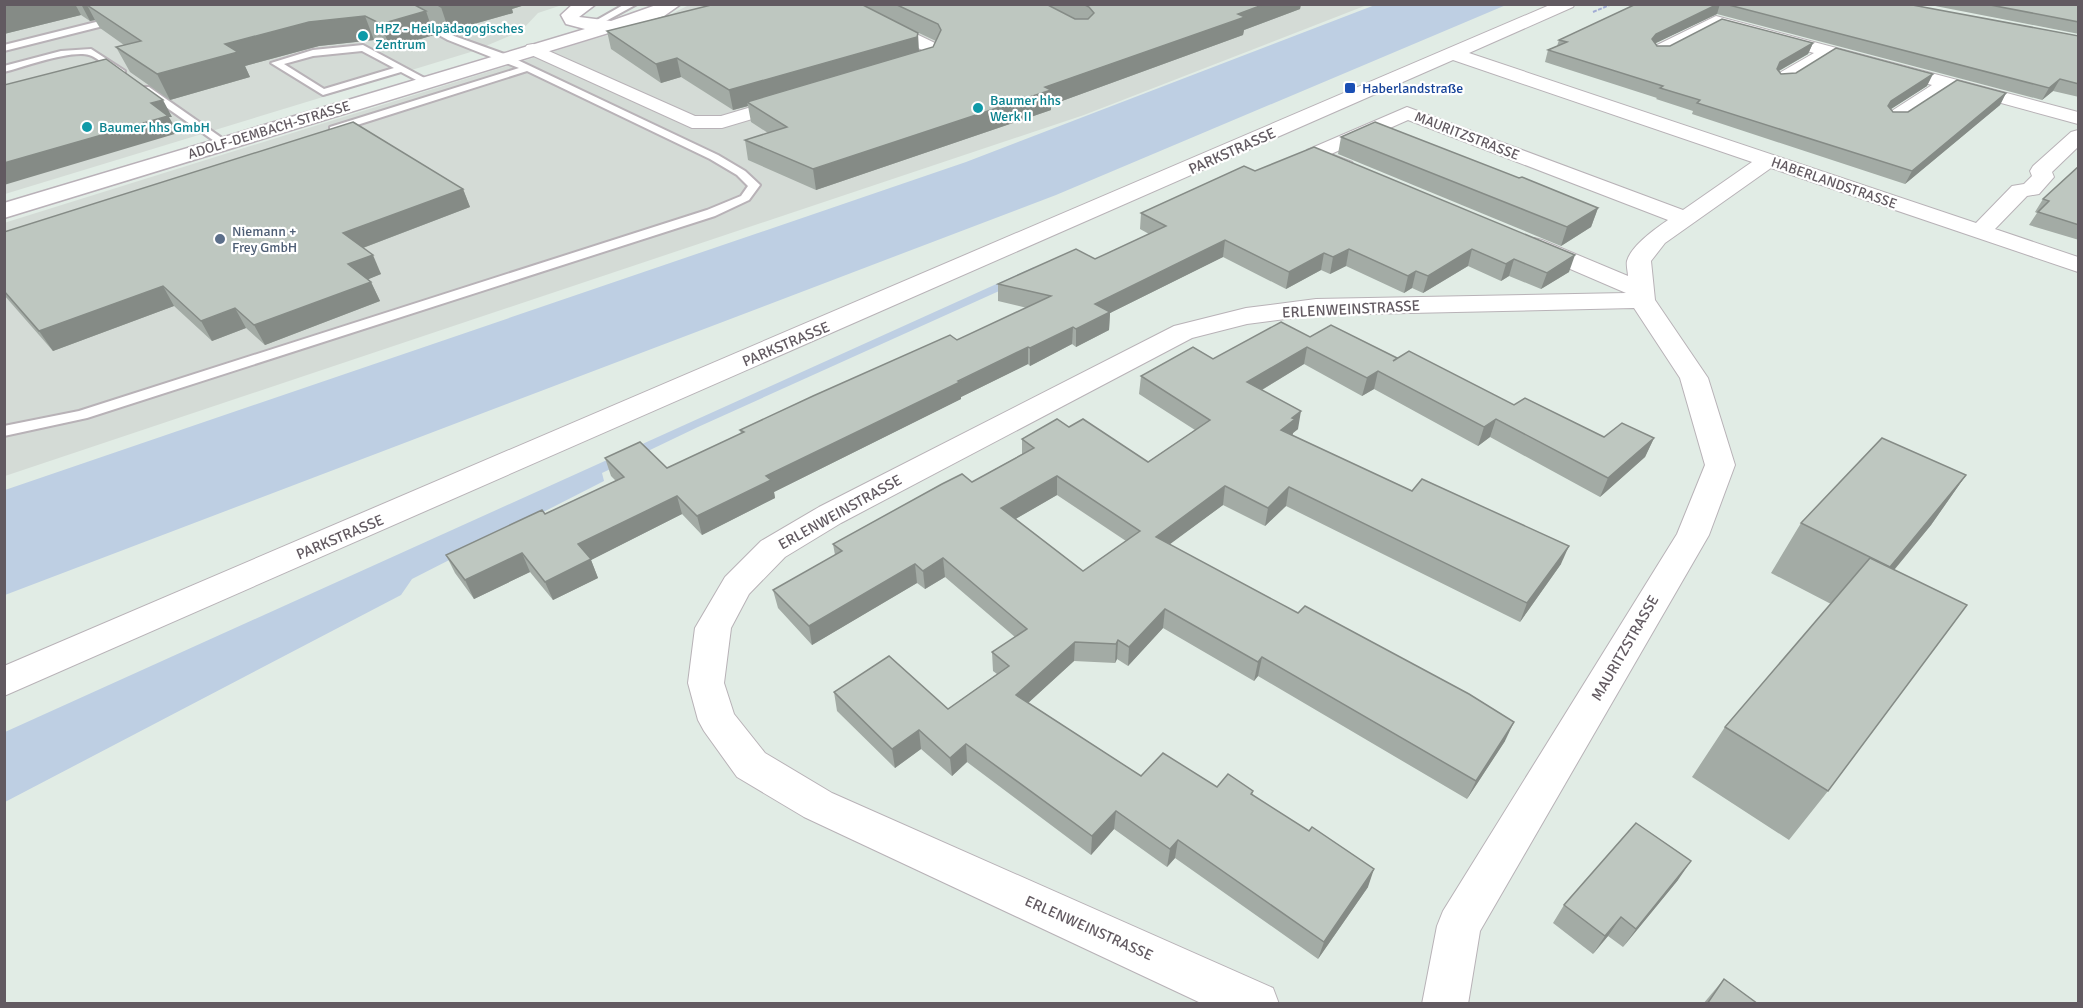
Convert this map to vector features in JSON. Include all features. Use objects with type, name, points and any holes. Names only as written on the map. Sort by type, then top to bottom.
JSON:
[{"type":"main road","points":[[585,24],[572,20],[570,15],[588,4]]},
{"type":"main road","name":"ADOLF-DEMBACH-STRASSE","points":[[4,210],[504,57],[613,26],[658,12],[673,4]]},
{"type":"main road","name":"ADOLF-DEMBACH-STRASSE","points":[[552,43],[585,24],[613,26]]},
{"type":"street","points":[[840,4],[931,48],[928,60],[882,74]]},
{"type":"street","name":"PARKSTRASSE","points":[[4,682],[1567,4]]},
{"type":"street","points":[[1659,51],[1716,21],[2079,118]]},
{"type":"street","points":[[532,49],[692,122],[722,122],[813,94]]},
{"type":"street","points":[[1783,79],[1828,51]]},
{"type":"street","name":"HABERLANDSTRASSE","points":[[1453,54],[2079,265]]},
{"type":"street","points":[[1894,118],[1947,83]]},
{"type":"street","name":"MAURITZSTRASSE","points":[[1369,177],[1314,154],[1407,112],[1684,218]]},
{"type":"street","points":[[1980,232],[2020,191],[2031,189],[2043,177],[2041,171],[2069,157],[2079,136]]},
{"type":"street","points":[[1510,236],[1641,295],[1639,261],[1657,238],[1768,161]]},
{"type":"street","name":"MAURITZSTRASSE","points":[[1445,1004],[1459,926],[1693,535],[1720,465],[1694,378],[1641,295]]},
{"type":"street","name":"ERLENWEINSTRASSE","points":[[1256,1004],[818,805],[751,765],[717,720],[706,683],[713,628],[722,611],[737,586],[773,549],[830,515],[1183,332],[1246,316],[1316,308],[1641,295]]},
{"type":"lane","points":[[4,431],[82,415],[711,213],[745,198],[754,185],[741,172],[714,157],[504,57],[451,38],[386,4]]},
{"type":"lane","points":[[585,24],[633,4]]},
{"type":"lane","points":[[4,48],[125,18]]},
{"type":"lane","points":[[402,69],[323,92],[276,63],[313,53],[363,48],[425,81]]},
{"type":"lane","points":[[4,69],[61,54],[91,51],[129,78]]},
{"type":"lane","points":[[323,133],[528,68]]},
{"type":"lane","points":[[139,84],[224,143]]},
{"type":"shaded area","points":[[5,5],[562,5],[538,13],[521,31],[474,51],[5,194]]},
{"type":"shaded area","points":[[689,5],[1367,5],[1084,115],[5,476],[4,223],[587,41],[658,21]]},
{"type":"shaded area","points":[[1375,5],[1506,5],[1056,195],[5,595],[5,490],[966,162]]},
{"type":"shaded area","points":[[1034,267],[1050,268],[698,427],[602,473],[604,481],[412,579],[401,595],[5,802],[5,732]]},
{"type":"building","points":[[413,4],[426,11],[381,24],[365,16],[309,22],[225,44],[238,52],[157,74],[116,47],[141,41],[87,5]]},
{"type":"building","points":[[715,4],[861,4],[918,33],[917,37],[729,90],[677,58],[656,64],[607,31]]},
{"type":"building","points":[[895,4],[1046,4],[1075,19],[1088,19],[1094,13],[1083,4],[1265,4],[1238,14],[1245,17],[1045,87],[1051,90],[813,169],[745,140],[787,127],[747,102],[933,47],[941,30],[938,24]]},
{"type":"building","points":[[1636,4],[1718,4],[1656,34],[1652,39],[1657,46],[1670,46],[1722,19],[1813,43],[1780,62],[1777,69],[1781,74],[1796,73],[1836,48],[1933,74],[1891,101],[1888,106],[1893,112],[1908,112],[1957,80],[2006,93],[1912,171],[1697,103],[1700,100],[1660,88],[1663,86],[1548,50],[1567,42],[1559,40]]},
{"type":"building","points":[[1725,4],[1907,4],[2079,36],[2079,84],[2060,79],[2049,88]]},
{"type":"building","points":[[1985,4],[2079,4],[2079,22]]},
{"type":"building","name":"Baumer hhs GmbH","points":[[106,59],[163,100],[151,103],[168,116],[4,163],[4,85]]},
{"type":"building","name":"Niemann + Frey GmbH","points":[[353,122],[463,189],[343,233],[373,255],[348,264],[371,282],[254,325],[235,308],[201,321],[163,286],[39,331],[4,291],[4,232]]},
{"type":"building","points":[[1375,122],[1598,208],[1567,227],[1341,137]]},
{"type":"building","points":[[1314,147],[1575,255],[1547,273],[1514,259],[1506,264],[1472,249],[1428,276],[1416,271],[1408,276],[1349,249],[1333,257],[1324,253],[1289,272],[1225,240],[1095,304],[1110,312],[1076,329],[1073,327],[1028,347],[958,381],[960,382],[766,476],[771,480],[697,516],[677,496],[578,544],[591,559],[545,582],[522,553],[465,580],[446,555],[542,510],[545,514],[624,477],[605,458],[640,442],[667,468],[813,396],[950,335],[957,340],[1051,296],[998,284],[1076,249],[1095,259],[1166,226],[1141,213],[1244,166],[1255,171]]},
{"type":"building","points":[[2079,166],[2079,225],[2038,212],[2049,201],[2043,199]]},
{"type":"building","points":[[1281,322],[1310,337],[1331,325],[1397,358],[1393,361],[1409,351],[1514,405],[1525,398],[1604,437],[1622,423],[1654,438],[1608,478],[1496,419],[1484,427],[1378,371],[1367,378],[1307,347],[1247,382],[1301,411],[1281,430],[1412,491],[1422,479],[1569,546],[1527,603],[1289,487],[1268,508],[1225,486],[1156,537],[1298,613],[1305,606],[1469,694],[1514,722],[1476,781],[1262,657],[1258,662],[1165,609],[1129,647],[1118,640],[1116,644],[1075,642],[1016,695],[1141,776],[1163,753],[1217,787],[1228,774],[1253,791],[1251,794],[1309,831],[1312,827],[1374,869],[1324,942],[1178,840],[1170,849],[1116,811],[1092,836],[966,744],[950,758],[919,730],[892,749],[834,692],[889,656],[948,709],[1009,666],[992,652],[1027,629],[943,558],[923,571],[915,564],[809,626],[773,590],[842,551],[833,544],[942,484],[962,474],[972,482],[1034,448],[1022,439],[1057,419],[1069,427],[1083,419],[1148,462],[1210,420],[1141,376],[1193,347],[1213,359]],"holes":[[[1057,476],[1140,531],[1083,571],[1001,508]]]},
{"type":"building","points":[[1882,438],[1966,475],[1890,567],[1801,523]]},
{"type":"building","points":[[1870,558],[1967,605],[1828,791],[1725,727]]},
{"type":"building","points":[[1636,823],[1691,861],[1636,929],[1621,917],[1605,936],[1564,905]]},
{"type":"building","points":[[1724,979],[1758,1004],[1707,1004]]},
{"type":"place","name":"HPZ - Heilpädagogisches Zentrum","points":[[363,36]]},
{"type":"place","name":"Haberlandstraße","points":[[1350,88]]},
{"type":"place","name":"Baumer hhs Werk II","points":[[978,108]]},
{"type":"place","name":"Baumer hhs GmbH","points":[[87,127]]},
{"type":"place","name":"Niemann + Frey GmbH","points":[[220,239]]}]
